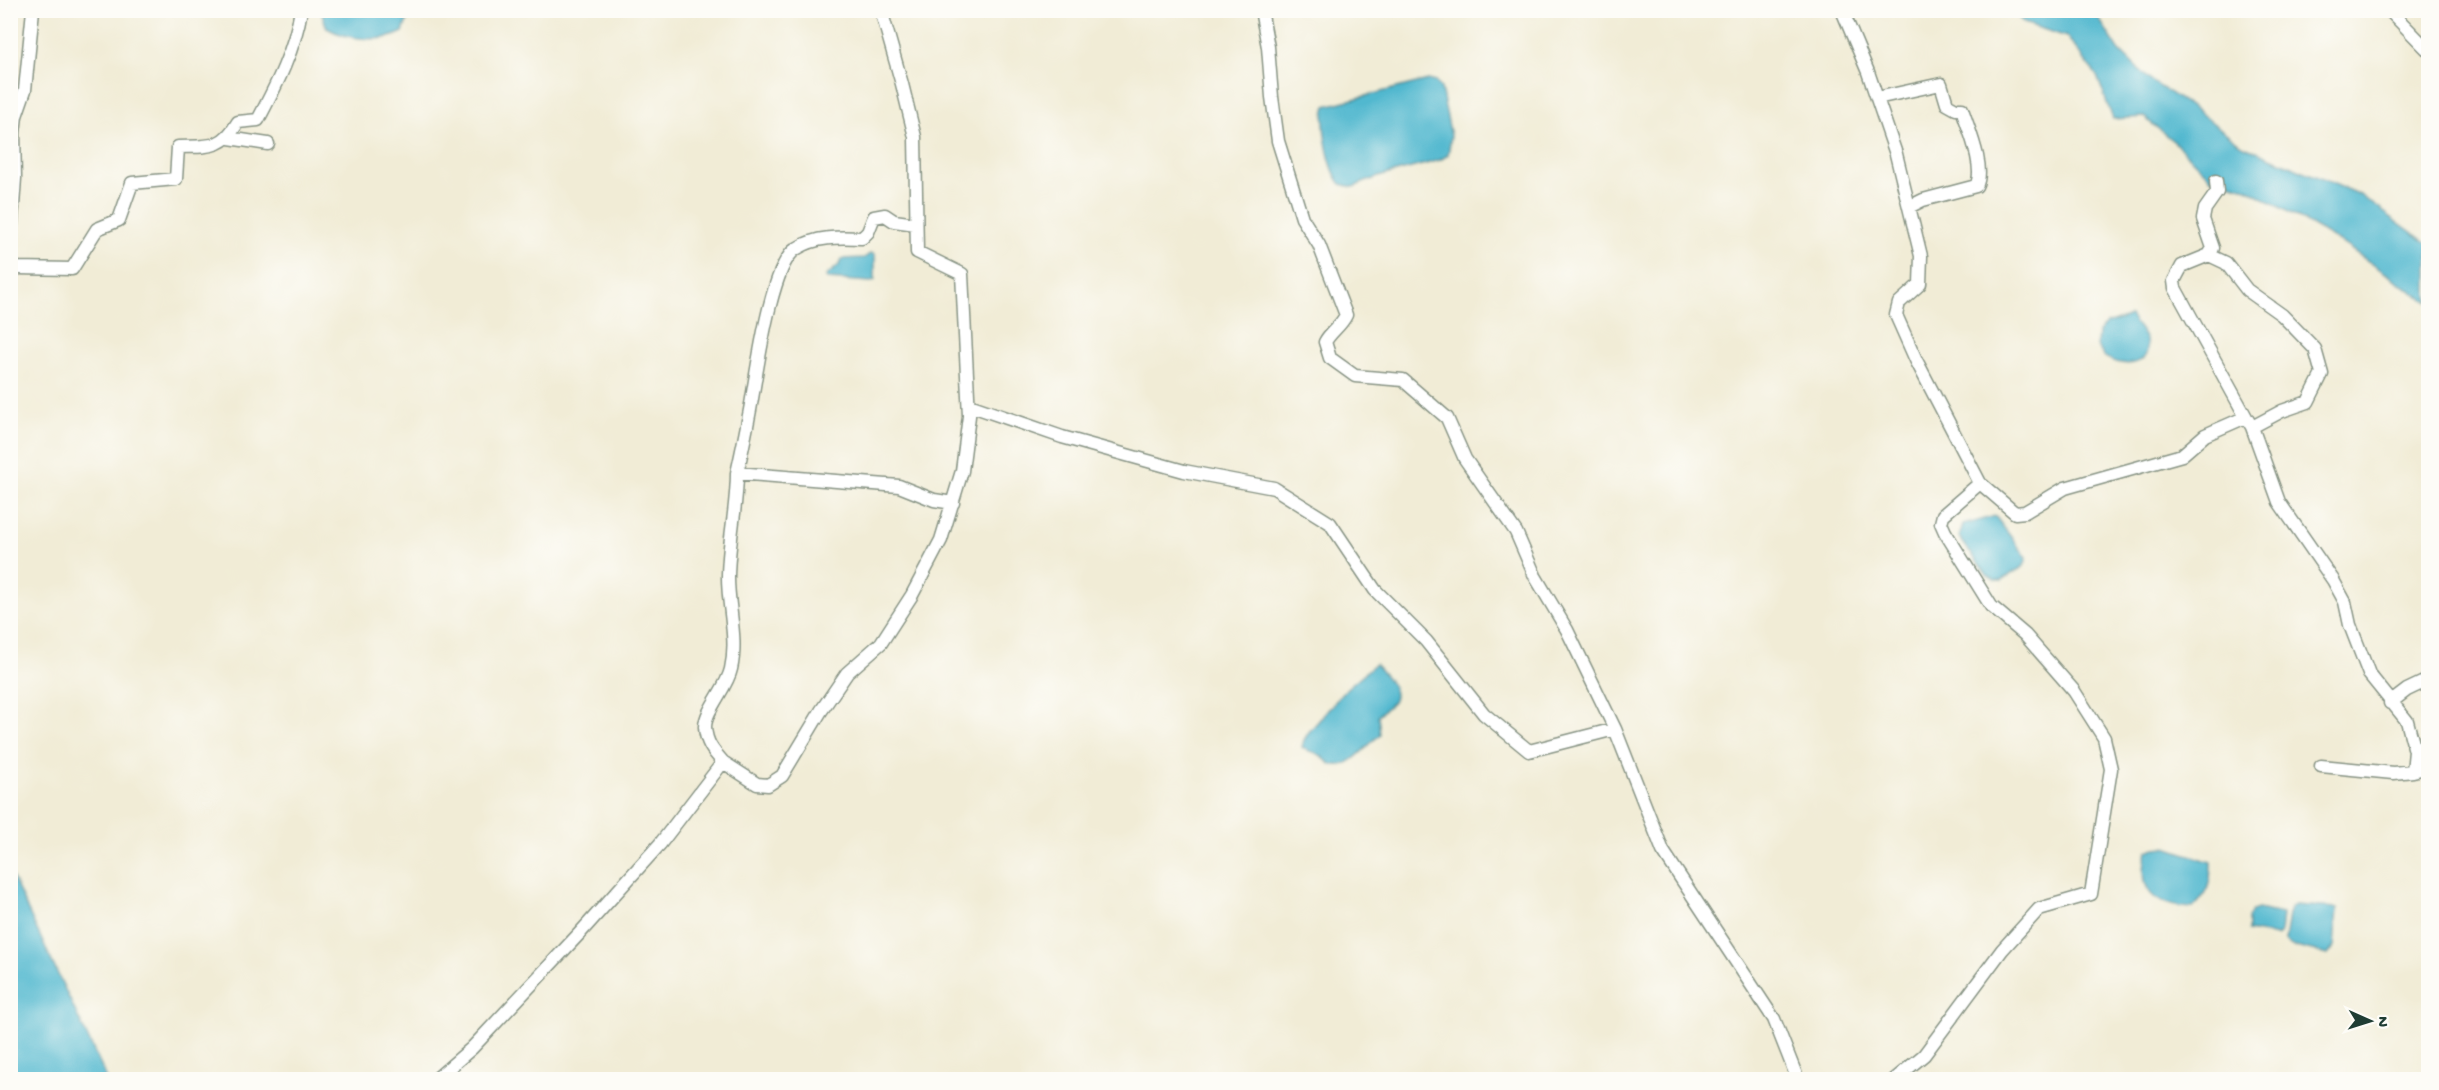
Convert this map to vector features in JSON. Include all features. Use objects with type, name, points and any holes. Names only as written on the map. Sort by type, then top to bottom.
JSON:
[{"type":"street","points":[[10,248],[15,178],[14,133],[16,116],[25,90],[33,10]]},
{"type":"street","points":[[229,138],[238,122],[258,120],[290,52],[301,10]]},
{"type":"street","points":[[881,10],[903,84],[915,137],[918,252],[962,274],[969,405],[962,471],[941,540],[912,595],[881,643],[840,682],[782,776],[768,785],[757,784],[723,762],[706,741],[705,724],[725,688],[734,650],[728,578],[737,502],[737,473],[751,408],[764,327],[783,265],[794,250],[822,238],[862,238],[868,232],[874,217],[885,215],[894,221],[916,224]]},
{"type":"street","points":[[1261,10],[1268,47],[1278,141],[1302,218],[1319,244],[1346,315],[1342,323],[1332,330],[1324,342],[1330,358],[1355,376],[1403,380],[1447,418],[1465,459],[1516,532],[1535,576],[1567,630],[1615,729],[1663,851],[1774,1019],[1798,1080]]},
{"type":"street","points":[[1842,10],[1877,98],[1896,154],[1921,256],[1920,284],[1899,303],[1896,315],[1916,360],[1980,483],[2015,513],[2025,512],[2065,488],[2182,454],[2205,435],[2308,402],[2322,374],[2315,349],[2270,305],[2247,290],[2226,263],[2209,255]]},
{"type":"street","points":[[2389,10],[2428,50]]},
{"type":"street","points":[[1877,98],[1941,84],[1947,104],[1956,109],[1962,109],[1973,143],[1979,165],[1979,180],[1976,186],[1923,200],[1910,207]]},
{"type":"street","points":[[10,265],[17,268],[72,269],[98,229],[119,220],[132,183],[176,179],[178,147],[202,147],[229,138],[268,144]]},
{"type":"street","points":[[2216,182],[2217,192],[2205,209],[2203,219],[2213,248],[2209,255],[2182,266],[2174,281],[2175,288],[2249,422],[2279,502],[2333,580],[2345,602],[2350,625],[2369,674],[2390,703],[2407,721],[2415,752],[2413,771]]},
{"type":"street","points":[[969,405],[1062,437],[1173,468],[1274,488],[1330,523],[1375,590],[1426,641],[1484,714],[1529,751],[1615,729]]},
{"type":"street","points":[[737,473],[899,486],[934,500],[953,502]]},
{"type":"street","points":[[1894,1080],[1924,1055],[2002,950],[2039,909],[2091,894],[2111,769],[2104,738],[2074,691],[2025,635],[1991,606],[1945,532],[1941,523],[1943,515],[1980,483]]},
{"type":"street","points":[[2390,703],[2407,690],[2428,680]]},
{"type":"street","points":[[435,1080],[472,1048],[579,934],[660,844],[723,762]]},
{"type":"street","points":[[2321,766],[2393,772],[2413,771],[2428,767]]},
{"type":"water","points":[[321,10],[410,11],[403,32],[385,38],[365,39],[344,35],[327,28]]},
{"type":"water","points":[[2012,11],[2094,11],[2119,50],[2148,79],[2199,112],[2240,144],[2360,195],[2428,244],[2428,302],[2340,242],[2247,188],[2211,178],[2144,117],[2113,119],[2097,76],[2067,37],[2024,23]]},
{"type":"water","points":[[1428,80],[1436,82],[1441,88],[1451,136],[1448,155],[1440,160],[1378,177],[1353,187],[1341,184],[1329,158],[1324,123],[1326,106]]},
{"type":"water","points":[[871,253],[875,255],[875,280],[871,282],[827,279],[826,276],[839,265],[841,259],[864,258]]},
{"type":"water","points":[[2130,316],[2145,337],[2147,352],[2139,361],[2118,363],[2105,357],[2097,345],[2098,332],[2107,324]]},
{"type":"water","points":[[1995,516],[2027,558],[2024,566],[2002,580],[1995,580],[1987,575],[1959,537],[1963,525]]},
{"type":"water","points":[[1375,664],[1390,681],[1395,692],[1393,702],[1378,715],[1380,735],[1345,764],[1331,764],[1320,755],[1302,747],[1309,732],[1347,688]]},
{"type":"water","points":[[2166,847],[2211,862],[2208,888],[2193,908],[2179,907],[2158,900],[2147,887],[2144,865],[2147,851]]},
{"type":"water","points":[[11,874],[17,887],[107,1079],[11,1079]]},
{"type":"water","points":[[2295,905],[2337,908],[2334,947],[2328,955],[2292,946],[2285,941],[2290,908]]},
{"type":"water","points":[[2258,909],[2282,914],[2280,933],[2276,936],[2248,931],[2248,918],[2252,911]]}]
